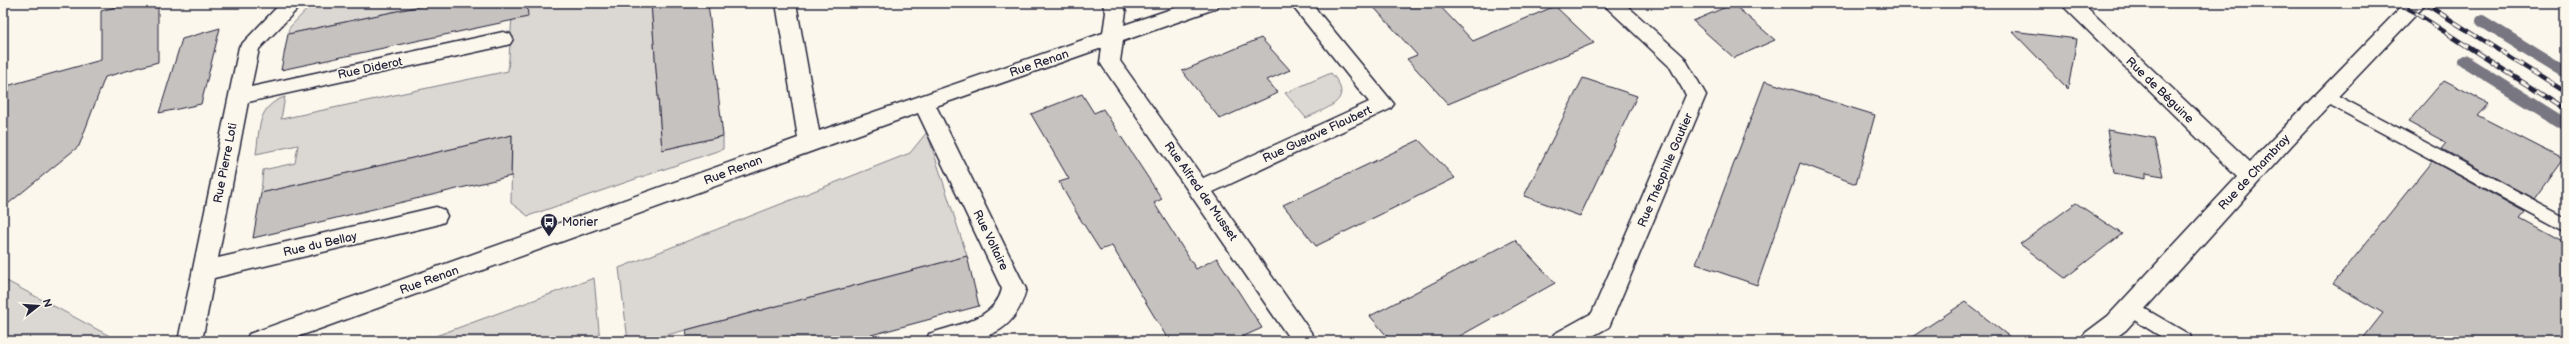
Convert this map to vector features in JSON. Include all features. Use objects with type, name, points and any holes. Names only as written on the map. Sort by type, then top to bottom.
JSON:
[{"type":"street","name":"Rue Pierre Loti","points":[[190,341],[249,47],[293,3]]},
{"type":"street","points":[[786,3],[810,142]]},
{"type":"street","name":"Rue Alfred de Musset","points":[[1112,3],[1116,12],[1110,62],[1305,341]]},
{"type":"street","name":"Rue Renan","points":[[258,341],[810,142],[1210,3]]},
{"type":"street","name":"Rue Gustave Flaubert","points":[[1199,188],[1383,104],[1300,3]]},
{"type":"street","name":"Rue Théophile Gautier","points":[[1563,341],[1601,320],[1696,95],[1677,62],[1612,3]]},
{"type":"street","name":"Rue de Béguine","points":[[2070,3],[2250,176]]},
{"type":"street","name":"Rue de Chambray","points":[[2093,341],[2117,323],[2250,176],[2417,3]]},
{"type":"street","name":"Rue Diderot","points":[[238,97],[503,39]]},
{"type":"street","name":"Rue Voltaire","points":[[923,102],[1014,289],[1010,306],[985,328],[938,341]]},
{"type":"street","name":"Rue du Bellay","points":[[204,271],[436,216]]},
{"type":"lane","points":[[2326,96],[2566,225]]},
{"type":"lane","points":[[2130,308],[2183,341]]},
{"type":"shaded area","points":[[313,3],[435,3],[288,34],[289,28]]},
{"type":"shaded area","points":[[513,3],[651,3],[662,150],[723,136],[723,149],[528,216],[511,203],[512,135],[261,193],[263,170],[295,163],[298,145],[256,154],[262,119],[269,106],[285,97],[281,119],[508,71]]},
{"type":"shaded area","points":[[1331,73],[1341,90],[1340,97],[1330,106],[1306,118],[1285,93]]},
{"type":"shaded area","points":[[927,132],[967,256],[644,341],[628,341],[619,268],[910,153]]},
{"type":"shaded area","points":[[594,278],[600,341],[422,341]]},
{"type":"shaded area","points":[[3,279],[119,341],[3,341]]},
{"type":"building","points":[[129,3],[158,3],[158,62],[105,77],[79,146],[3,208],[3,87],[101,60],[101,11]]},
{"type":"building","points":[[435,3],[527,3],[528,17],[281,70],[288,34]]},
{"type":"building","points":[[651,3],[708,3],[723,136],[662,150]]},
{"type":"building","points":[[1370,3],[1437,3],[1473,41],[1555,6],[1594,43],[1448,104],[1407,59],[1417,55]]},
{"type":"building","points":[[1733,4],[1775,40],[1734,58],[1693,21]]},
{"type":"building","points":[[220,28],[201,104],[159,113],[182,39]]},
{"type":"building","points":[[2012,31],[2077,39],[2068,89]]},
{"type":"building","points":[[1261,38],[1290,70],[1267,80],[1278,93],[1220,119],[1182,71]]},
{"type":"building","points":[[1583,78],[1637,96],[1580,216],[1524,196]]},
{"type":"building","points":[[2444,80],[2488,103],[2477,115],[2563,159],[2534,199],[2442,149],[2447,143],[2408,122]]},
{"type":"building","points":[[1765,81],[1875,115],[1856,184],[1800,163],[1757,285],[1696,264]]},
{"type":"building","points":[[1082,94],[1094,113],[1103,109],[1162,199],[1154,203],[1196,269],[1217,258],[1262,328],[1233,341],[1169,341],[1112,246],[1100,250],[1079,217],[1059,182],[1069,179],[1031,114]]},
{"type":"building","points":[[2107,130],[2154,138],[2163,176],[2145,173],[2145,179],[2114,173]]},
{"type":"building","points":[[512,135],[511,176],[253,238],[261,193]]},
{"type":"building","points":[[1419,140],[1455,178],[1316,246],[1283,205]]},
{"type":"building","points":[[2432,161],[2525,212],[2520,218],[2566,243],[2566,341],[2361,341],[2383,313],[2333,284]]},
{"type":"building","points":[[2076,203],[2122,234],[2065,278],[2020,244]]},
{"type":"building","points":[[1515,240],[1555,283],[1451,341],[1391,341],[1370,316]]},
{"type":"building","points":[[967,256],[979,306],[849,341],[688,341],[686,330]]},
{"type":"building","points":[[1965,302],[2015,341],[1906,341]]},
{"type":"waterway","points":[[2482,21],[2566,73]]},
{"type":"waterway","points":[[2464,61],[2566,125]]},
{"type":"railway","points":[[2400,3],[2566,110]]},
{"type":"railway","points":[[2424,3],[2566,93]]},
{"type":"place","name":"Morier","points":[[549,237]]}]
